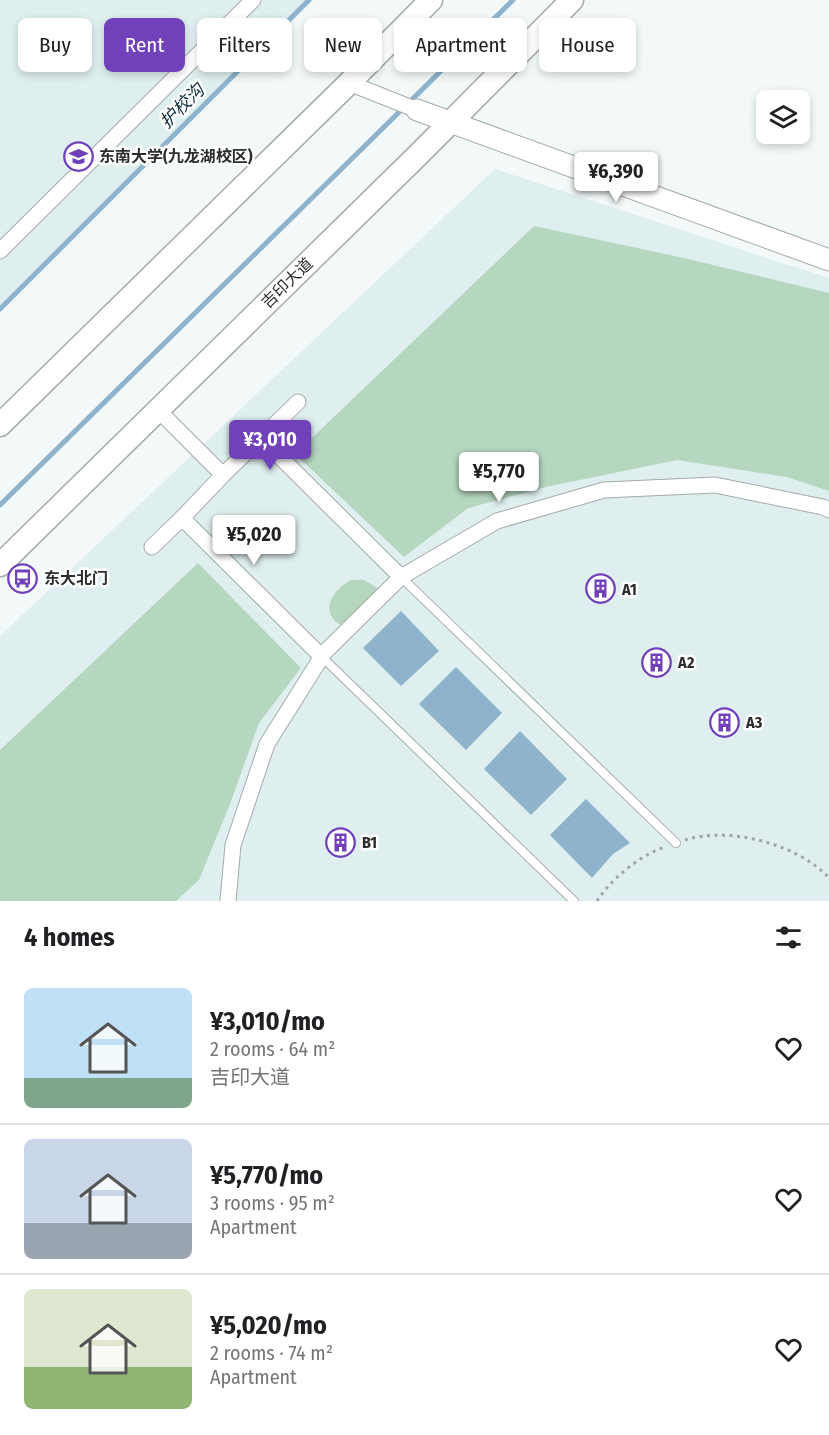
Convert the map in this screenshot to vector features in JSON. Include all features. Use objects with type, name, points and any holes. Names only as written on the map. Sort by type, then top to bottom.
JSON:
[{"type":"main road","points":[[0,425],[432,0]]},
{"type":"main road","name":"吉印大道","points":[[0,565],[572,0]]},
{"type":"street","points":[[0,251],[253,0]]},
{"type":"street","points":[[349,83],[417,110],[829,260]]},
{"type":"street","points":[[152,546],[298,402]]},
{"type":"street","points":[[158,410],[223,475]]},
{"type":"street","points":[[261,438],[401,578]]},
{"type":"street","points":[[228,901],[233,845],[267,744],[322,657],[401,578],[497,521],[604,490],[715,485],[829,510]]},
{"type":"street","points":[[182,518],[322,657]]},
{"type":"lane","points":[[401,578],[676,843]]},
{"type":"lane","points":[[322,657],[574,901]]},
{"type":"path","points":[[597,901],[626,869],[656,850],[690,838],[726,835],[762,839],[795,852],[829,878]]},
{"type":"shaded area","name":"东南大学(九龙湖校区)","points":[[0,0],[313,0],[292,21],[292,18],[197,18],[197,72],[241,72],[0,311]]},
{"type":"shaded area","points":[[495,169],[829,278],[829,901],[0,901],[0,636]]},
{"type":"green space","points":[[534,226],[684,258],[829,293],[829,491],[787,477],[677,460],[546,487],[468,508],[404,557],[295,454]]},
{"type":"green space","points":[[198,563],[301,668],[259,723],[230,804],[199,880],[176,901],[0,901],[0,750]]},
{"type":"green space","points":[[351,580],[364,580],[379,589],[341,626],[330,614],[330,602],[336,592]]},
{"type":"water","points":[[401,611],[439,651],[401,686],[363,648]]},
{"type":"water","points":[[456,667],[502,713],[466,750],[419,704]]},
{"type":"water","points":[[520,731],[567,779],[531,815],[484,769]]},
{"type":"water","points":[[586,799],[630,843],[613,854],[592,878],[550,835]]},
{"type":"waterway","name":"护校沟","points":[[0,309],[309,0]]},
{"type":"waterway","points":[[0,505],[513,0]]},
{"type":"place","name":"东南大学(九龙湖校区)","points":[[78,156]]},
{"type":"place","name":"东大北门","points":[[23,578]]},
{"type":"place","name":"A1","points":[[601,589]]},
{"type":"place","name":"A2","points":[[657,662]]},
{"type":"place","name":"A3","points":[[725,722]]},
{"type":"place","name":"B1","points":[[341,842]]}]
